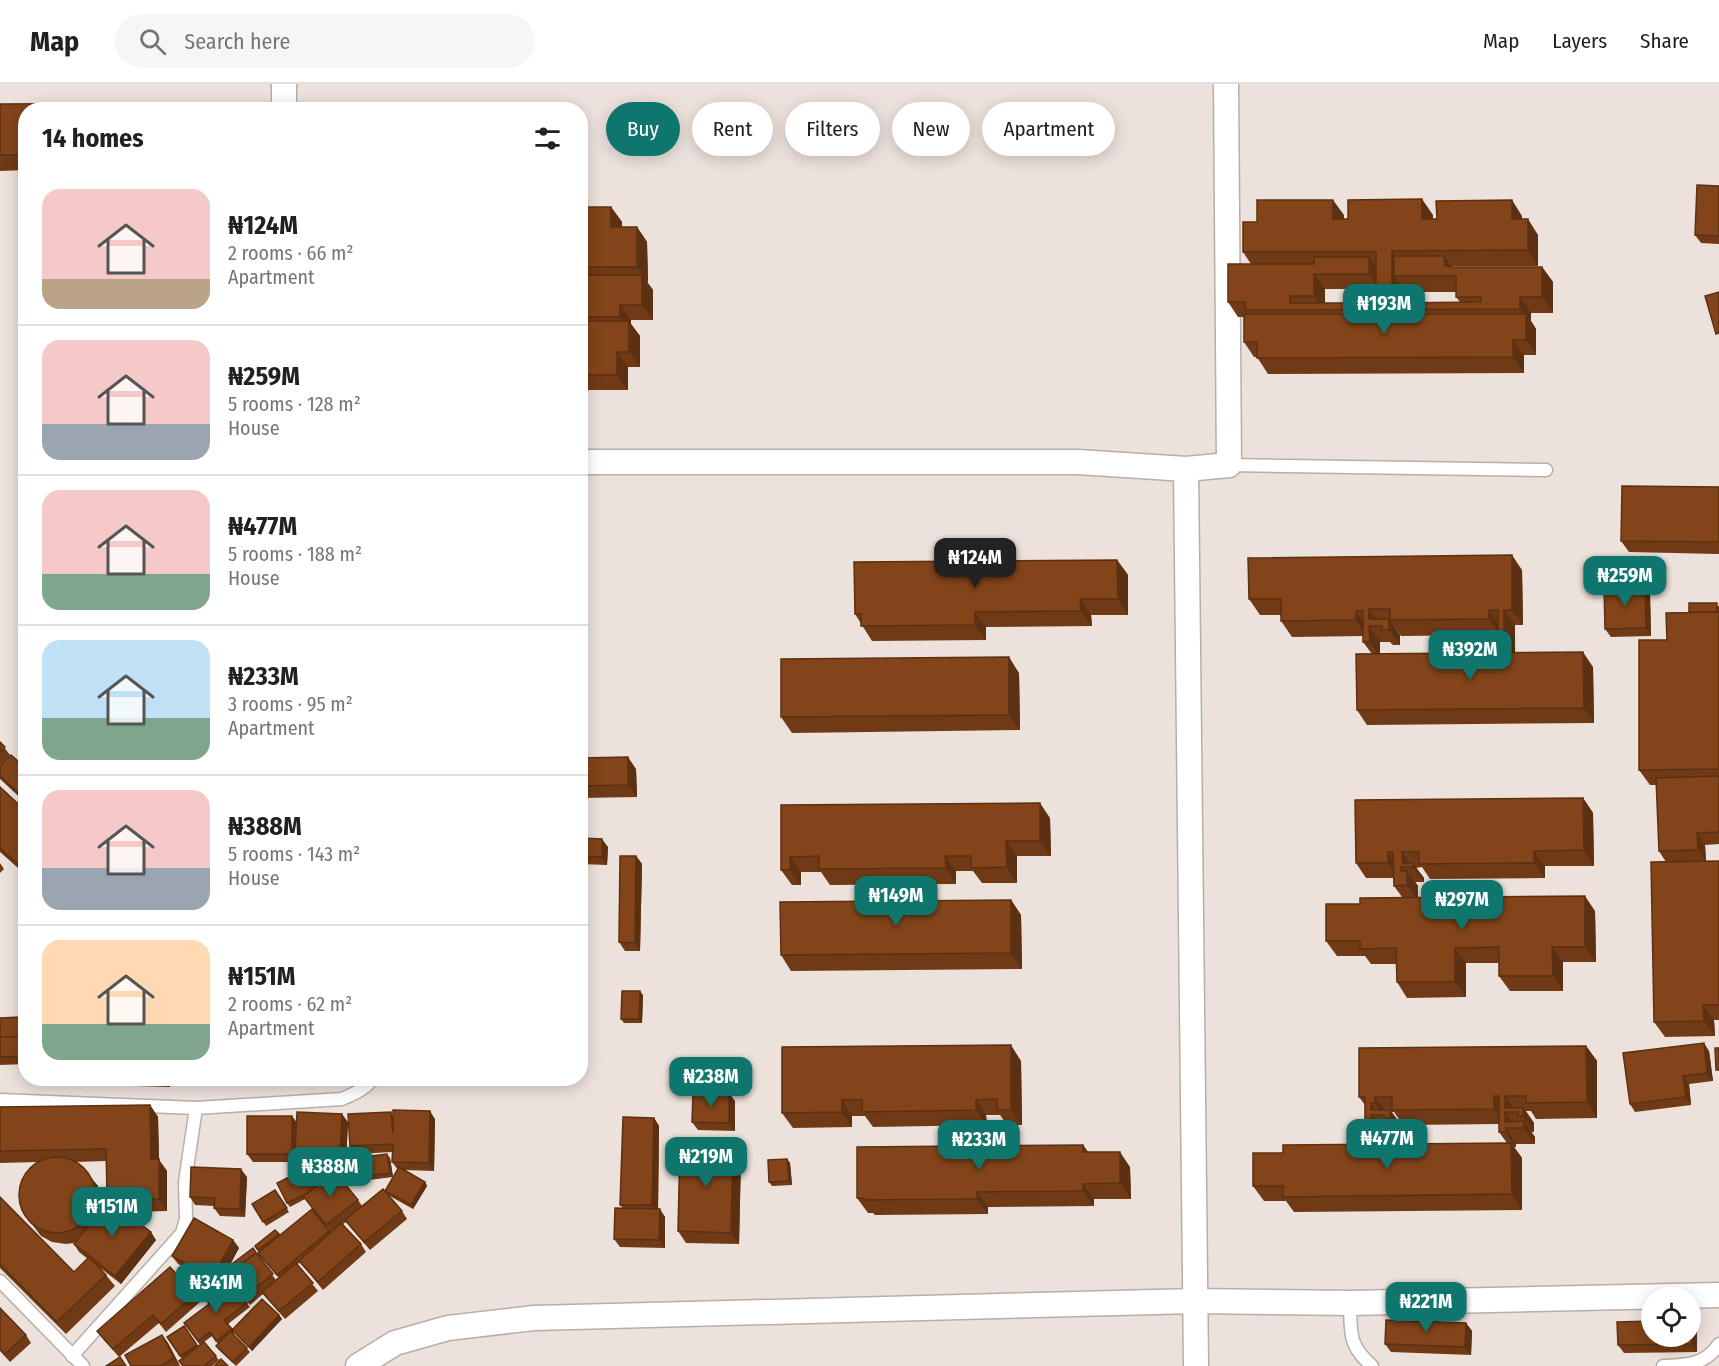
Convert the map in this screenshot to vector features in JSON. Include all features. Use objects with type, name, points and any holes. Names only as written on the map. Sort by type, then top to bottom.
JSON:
[{"type":"street","points":[[284,84],[284,102]]},
{"type":"street","points":[[588,462],[1078,462],[1186,469],[1229,465],[1226,84]]},
{"type":"street","points":[[1186,469],[1196,1366]]},
{"type":"street","points":[[358,1366],[395,1343],[448,1328],[534,1318],[1195,1301],[1350,1303],[1719,1295]]},
{"type":"lane","points":[[1229,465],[1546,470]]},
{"type":"lane","points":[[0,1100],[196,1108],[342,1099],[366,1086]]},
{"type":"lane","points":[[72,1356],[182,1233],[186,1219],[185,1182],[196,1108]]},
{"type":"lane","points":[[0,1281],[83,1366]]},
{"type":"lane","points":[[1350,1303],[1351,1338],[1359,1355],[1372,1366]]},
{"type":"lane","points":[[1663,1366],[1692,1365],[1713,1354],[1719,1344]]},
{"type":"building","points":[[0,104],[18,104],[18,155],[0,155]]},
{"type":"building","points":[[1697,185],[1719,186],[1719,236],[1695,235]]},
{"type":"building","points":[[1422,199],[1422,219],[1437,219],[1436,201],[1512,200],[1512,219],[1528,219],[1528,250],[1392,251],[1392,303],[1481,302],[1481,297],[1456,297],[1456,276],[1394,276],[1394,256],[1444,256],[1445,266],[1453,267],[1542,267],[1542,297],[1520,297],[1520,309],[1245,310],[1245,302],[1228,302],[1228,264],[1314,264],[1314,257],[1369,257],[1369,274],[1314,274],[1314,296],[1290,296],[1290,303],[1376,303],[1376,252],[1243,252],[1243,222],[1257,222],[1257,200],[1333,200],[1333,219],[1348,219],[1348,200]]},
{"type":"building","points":[[588,207],[611,207],[611,227],[637,227],[637,267],[588,267]]},
{"type":"building","points":[[588,275],[642,275],[642,305],[620,305],[620,317],[588,317]]},
{"type":"building","points":[[1719,292],[1719,333],[1716,334],[1705,296]]},
{"type":"building","points":[[1244,314],[1526,314],[1526,340],[1513,340],[1513,357],[1257,358],[1257,342],[1244,342]]},
{"type":"building","points":[[588,321],[629,321],[629,352],[617,352],[617,375],[588,375]]},
{"type":"building","points":[[1622,486],[1719,487],[1719,542],[1621,541]]},
{"type":"building","points":[[1512,555],[1512,610],[1504,610],[1504,640],[1498,640],[1498,610],[1489,610],[1489,619],[1390,620],[1390,609],[1369,609],[1369,619],[1389,619],[1389,630],[1382,630],[1382,626],[1369,626],[1370,642],[1363,642],[1363,611],[1356,611],[1356,620],[1281,621],[1281,599],[1249,599],[1248,558]]},
{"type":"building","points":[[1117,560],[1118,599],[1080,599],[1081,611],[975,612],[975,625],[861,626],[861,614],[855,614],[854,562]]},
{"type":"building","points":[[1645,585],[1646,628],[1605,629],[1604,586]]},
{"type":"building","points":[[1689,603],[1717,603],[1717,612],[1689,612]]},
{"type":"building","points":[[1719,612],[1719,769],[1639,770],[1639,640],[1667,640],[1666,613]]},
{"type":"building","points":[[1583,652],[1584,708],[1357,710],[1356,654]]},
{"type":"building","points":[[1009,657],[1009,715],[781,717],[781,659]]},
{"type":"building","points":[[0,742],[5,747],[0,752]]},
{"type":"building","points":[[11,755],[18,761],[18,793],[0,776],[0,766]]},
{"type":"building","points":[[628,757],[628,785],[588,786],[588,758]]},
{"type":"building","points":[[1719,776],[1719,832],[1697,833],[1698,850],[1659,851],[1656,778]]},
{"type":"building","points":[[0,787],[18,804],[18,864],[0,848]]},
{"type":"building","points":[[1583,798],[1584,850],[1534,851],[1534,863],[1419,864],[1419,852],[1402,852],[1403,864],[1413,863],[1413,867],[1401,867],[1401,871],[1407,871],[1407,885],[1394,886],[1393,852],[1388,852],[1388,863],[1356,863],[1355,800]]},
{"type":"building","points":[[1040,803],[1040,841],[1006,841],[1007,867],[971,868],[971,856],[945,856],[946,868],[819,869],[819,856],[790,857],[790,870],[781,870],[781,805]]},
{"type":"building","points":[[588,838],[602,839],[602,857],[588,856]]},
{"type":"building","points":[[620,856],[636,856],[635,943],[619,942]]},
{"type":"building","points":[[1719,861],[1719,1005],[1703,1005],[1704,1021],[1654,1022],[1651,862]]},
{"type":"building","points":[[1585,896],[1585,947],[1552,947],[1553,976],[1499,976],[1499,947],[1455,948],[1455,982],[1397,982],[1396,948],[1360,949],[1360,941],[1326,941],[1326,904],[1360,904],[1360,898]]},
{"type":"building","points":[[1011,900],[1011,953],[781,955],[780,902]]},
{"type":"building","points":[[622,991],[640,991],[639,1019],[621,1019]]},
{"type":"building","points":[[18,1017],[18,1037],[0,1037],[0,1018]]},
{"type":"building","points":[[0,1037],[18,1037],[18,1056],[0,1057]]},
{"type":"building","points":[[1704,1043],[1707,1073],[1683,1076],[1686,1097],[1630,1104],[1623,1053]]},
{"type":"building","points":[[1011,1045],[1011,1110],[997,1110],[997,1099],[976,1100],[976,1110],[862,1112],[862,1100],[842,1100],[842,1112],[782,1113],[782,1047]]},
{"type":"building","points":[[1586,1046],[1587,1102],[1526,1103],[1526,1096],[1505,1096],[1505,1108],[1523,1108],[1523,1116],[1518,1116],[1518,1112],[1505,1112],[1505,1122],[1524,1121],[1524,1128],[1506,1128],[1506,1132],[1499,1132],[1499,1096],[1494,1096],[1494,1109],[1392,1110],[1392,1097],[1375,1097],[1375,1103],[1371,1103],[1371,1110],[1390,1110],[1390,1118],[1384,1118],[1384,1115],[1371,1115],[1371,1118],[1375,1118],[1375,1126],[1370,1126],[1370,1135],[1365,1135],[1365,1097],[1359,1097],[1359,1048]]},
{"type":"building","points":[[1715,1048],[1719,1048],[1719,1070],[1716,1070]]},
{"type":"building","points":[[693,1092],[729,1093],[729,1123],[692,1122]]},
{"type":"building","points":[[150,1105],[151,1159],[159,1159],[159,1199],[123,1200],[123,1194],[107,1194],[106,1149],[0,1151],[0,1107]]},
{"type":"building","points":[[393,1110],[430,1111],[429,1163],[392,1162],[393,1144],[350,1146],[348,1114],[391,1112],[393,1133]]},
{"type":"building","points":[[297,1112],[342,1114],[340,1154],[295,1152]]},
{"type":"building","points":[[247,1116],[292,1116],[292,1154],[247,1154]]},
{"type":"building","points":[[623,1117],[654,1118],[652,1205],[620,1205]]},
{"type":"building","points":[[680,1143],[733,1145],[731,1233],[678,1231]]},
{"type":"building","points":[[1511,1143],[1512,1194],[1283,1197],[1283,1186],[1253,1186],[1253,1153],[1283,1153],[1283,1145]]},
{"type":"building","points":[[1083,1145],[1083,1152],[1120,1152],[1120,1183],[1083,1184],[1083,1191],[977,1192],[977,1199],[864,1200],[864,1198],[857,1198],[857,1147]]},
{"type":"building","points":[[387,1154],[390,1173],[358,1177],[355,1158]]},
{"type":"building","points":[[57,1157],[71,1160],[84,1168],[92,1181],[95,1195],[92,1209],[84,1222],[71,1230],[57,1233],[43,1230],[30,1222],[22,1209],[19,1195],[22,1181],[30,1168],[43,1160]]},
{"type":"building","points":[[787,1159],[789,1181],[769,1182],[768,1160]]},
{"type":"building","points":[[191,1167],[241,1169],[240,1209],[214,1208],[215,1198],[190,1197]]},
{"type":"building","points":[[399,1167],[425,1182],[411,1205],[385,1191]]},
{"type":"building","points":[[307,1168],[316,1186],[308,1193],[287,1203],[277,1183]]},
{"type":"building","points":[[335,1172],[358,1200],[326,1225],[303,1196]]},
{"type":"building","points":[[383,1189],[402,1211],[364,1242],[345,1220]]},
{"type":"building","points":[[275,1190],[287,1208],[263,1222],[252,1204]]},
{"type":"building","points":[[0,1197],[74,1272],[89,1257],[106,1275],[57,1322],[0,1264]]},
{"type":"building","points":[[108,1199],[151,1232],[115,1276],[74,1244]]},
{"type":"building","points":[[615,1208],[660,1209],[659,1240],[614,1239]]},
{"type":"building","points":[[312,1209],[329,1231],[277,1275],[258,1253]]},
{"type":"building","points":[[194,1218],[233,1240],[212,1278],[172,1256]]},
{"type":"building","points":[[341,1223],[361,1244],[318,1282],[299,1261]]},
{"type":"building","points":[[275,1230],[279,1234],[258,1250],[255,1246]]},
{"type":"building","points":[[253,1248],[257,1254],[228,1275],[224,1270]]},
{"type":"building","points":[[256,1253],[273,1274],[244,1297],[227,1275]]},
{"type":"building","points":[[296,1263],[313,1283],[279,1311],[262,1292]]},
{"type":"building","points":[[170,1267],[195,1294],[161,1324],[153,1315],[113,1349],[97,1331]]},
{"type":"building","points":[[230,1282],[247,1303],[224,1320],[232,1329],[216,1341],[210,1332],[198,1341],[184,1323],[209,1304],[207,1301]]},
{"type":"building","points":[[262,1299],[279,1315],[249,1347],[232,1330]]},
{"type":"building","points":[[0,1308],[26,1335],[5,1354],[0,1349]]},
{"type":"building","points":[[1386,1320],[1466,1323],[1465,1347],[1385,1344]]},
{"type":"building","points":[[1641,1321],[1641,1345],[1618,1345],[1617,1322]]},
{"type":"building","points":[[184,1326],[197,1345],[180,1356],[167,1337]]},
{"type":"building","points":[[230,1331],[247,1348],[233,1362],[216,1346]]},
{"type":"building","points":[[162,1335],[174,1358],[160,1366],[131,1366],[125,1355]]},
{"type":"building","points":[[204,1342],[216,1356],[204,1366],[183,1366],[179,1361]]},
{"type":"building","points":[[120,1357],[126,1366],[106,1366]]},
{"type":"building","points":[[221,1359],[228,1366],[214,1366]]}]
